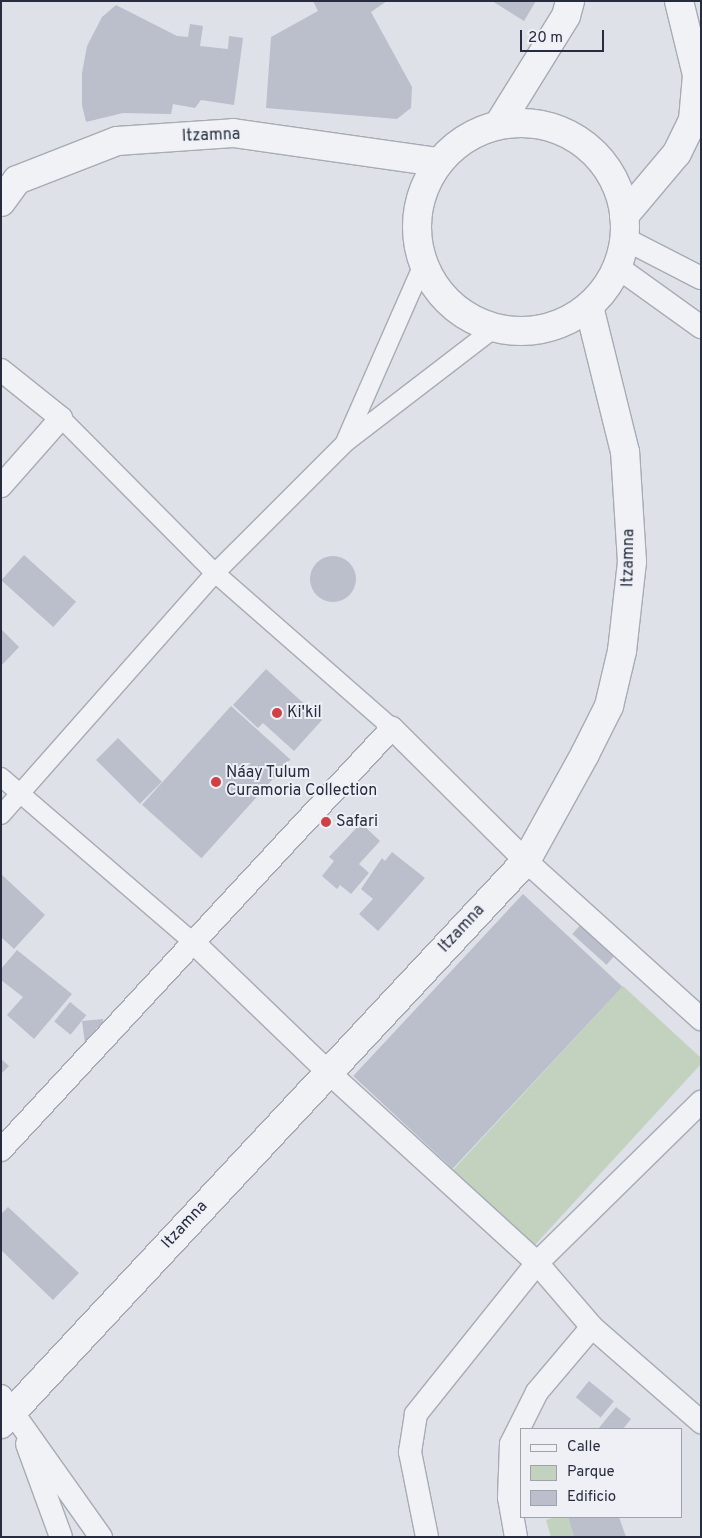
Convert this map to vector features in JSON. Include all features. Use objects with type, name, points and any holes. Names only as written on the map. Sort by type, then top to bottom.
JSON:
[{"type":"street","points":[[499,124],[566,16],[570,1]]},
{"type":"street","points":[[679,1],[697,75],[693,120],[677,153],[625,228],[616,266],[610,280],[589,306],[560,324],[536,329],[495,328],[465,316],[440,294],[423,265],[416,230],[422,193],[438,162],[465,138],[499,124],[535,123],[570,134],[598,156],[616,184],[625,228],[701,278]]},
{"type":"street","name":"Itzamna","points":[[1,202],[17,180],[117,142],[234,133],[438,162]]},
{"type":"street","points":[[345,443],[423,265]]},
{"type":"street","points":[[616,266],[701,326]]},
{"type":"street","name":"Itzamna","points":[[5,1410],[526,861],[609,706],[623,641],[632,562],[625,452],[589,306]]},
{"type":"street","points":[[1,815],[215,573],[345,443],[495,328]]},
{"type":"street","points":[[1,370],[61,418],[215,573],[392,728],[526,861],[701,1019]]},
{"type":"street","points":[[1,486],[61,418]]},
{"type":"street","points":[[1,1150],[392,728]]},
{"type":"street","points":[[1,778],[194,943],[327,1071],[537,1264],[592,1327],[701,1422]]},
{"type":"street","points":[[426,1537],[410,1452],[416,1414],[537,1264],[701,1102]]},
{"type":"street","points":[[516,1537],[509,1498],[511,1444],[537,1392],[592,1327]]},
{"type":"street","points":[[5,1410],[61,1537]]},
{"type":"street","points":[[5,1410],[101,1537]]},
{"type":"green space","points":[[623,986],[701,1058],[701,1064],[534,1246],[453,1170]]},
{"type":"green space","points":[[568,1518],[574,1537],[551,1537],[546,1520]]},
{"type":"building","points":[[313,1],[387,1],[371,12],[412,87],[411,108],[397,119],[266,108],[271,37],[318,11]]},
{"type":"building","points":[[492,1],[536,1],[524,21]]},
{"type":"building","points":[[116,5],[177,36],[188,37],[190,24],[203,26],[200,46],[228,49],[229,36],[243,38],[234,105],[201,100],[195,108],[173,104],[171,114],[123,113],[86,122],[82,105],[82,73],[87,46],[102,17]]},
{"type":"building","points":[[24,555],[76,602],[53,627],[1,580]]},
{"type":"building","points":[[328,556],[338,556],[352,566],[356,579],[352,592],[346,598],[338,602],[328,602],[314,592],[310,584],[310,574],[320,560]]},
{"type":"building","points":[[1,629],[19,647],[1,666]]},
{"type":"building","name":"Ki'kil","points":[[266,669],[322,720],[294,751],[263,723],[258,728],[233,705]]},
{"type":"building","name":"Náay Tulum Curamoria Collection","points":[[231,706],[290,760],[201,858],[142,805]]},
{"type":"building","points":[[118,738],[162,782],[140,804],[96,760]]},
{"type":"building","points":[[361,823],[380,841],[359,864],[369,873],[351,894],[340,885],[337,889],[322,876],[334,861],[329,857]]},
{"type":"building","points":[[392,852],[425,878],[378,931],[359,914],[373,899],[361,889],[382,858],[385,861]]},
{"type":"building","points":[[1,874],[45,915],[14,949],[1,937]]},
{"type":"building","points":[[523,894],[622,987],[453,1169],[353,1076]]},
{"type":"building","points":[[583,922],[617,953],[606,965],[572,934]]},
{"type":"building","points":[[17,950],[72,994],[34,1039],[7,1015],[23,997],[1,980],[1,969]]},
{"type":"building","points":[[70,1002],[86,1015],[71,1035],[54,1021]]},
{"type":"building","points":[[103,1019],[104,1028],[96,1028],[98,1042],[85,1044],[82,1021]]},
{"type":"building","points":[[1,1059],[9,1066],[1,1074]]},
{"type":"building","points":[[8,1207],[79,1273],[53,1300],[1,1250],[1,1214]]},
{"type":"building","points":[[589,1381],[614,1401],[601,1417],[576,1397]]},
{"type":"building","points":[[616,1407],[631,1419],[624,1428],[599,1428]]},
{"type":"building","points":[[568,1518],[619,1518],[626,1537],[574,1537]]},
{"type":"place","name":"Ki'kil","points":[[277,713]]},
{"type":"place","name":"Náay Tulum Curamoria Collection","points":[[216,782]]},
{"type":"place","name":"Safari","points":[[326,822]]}]
